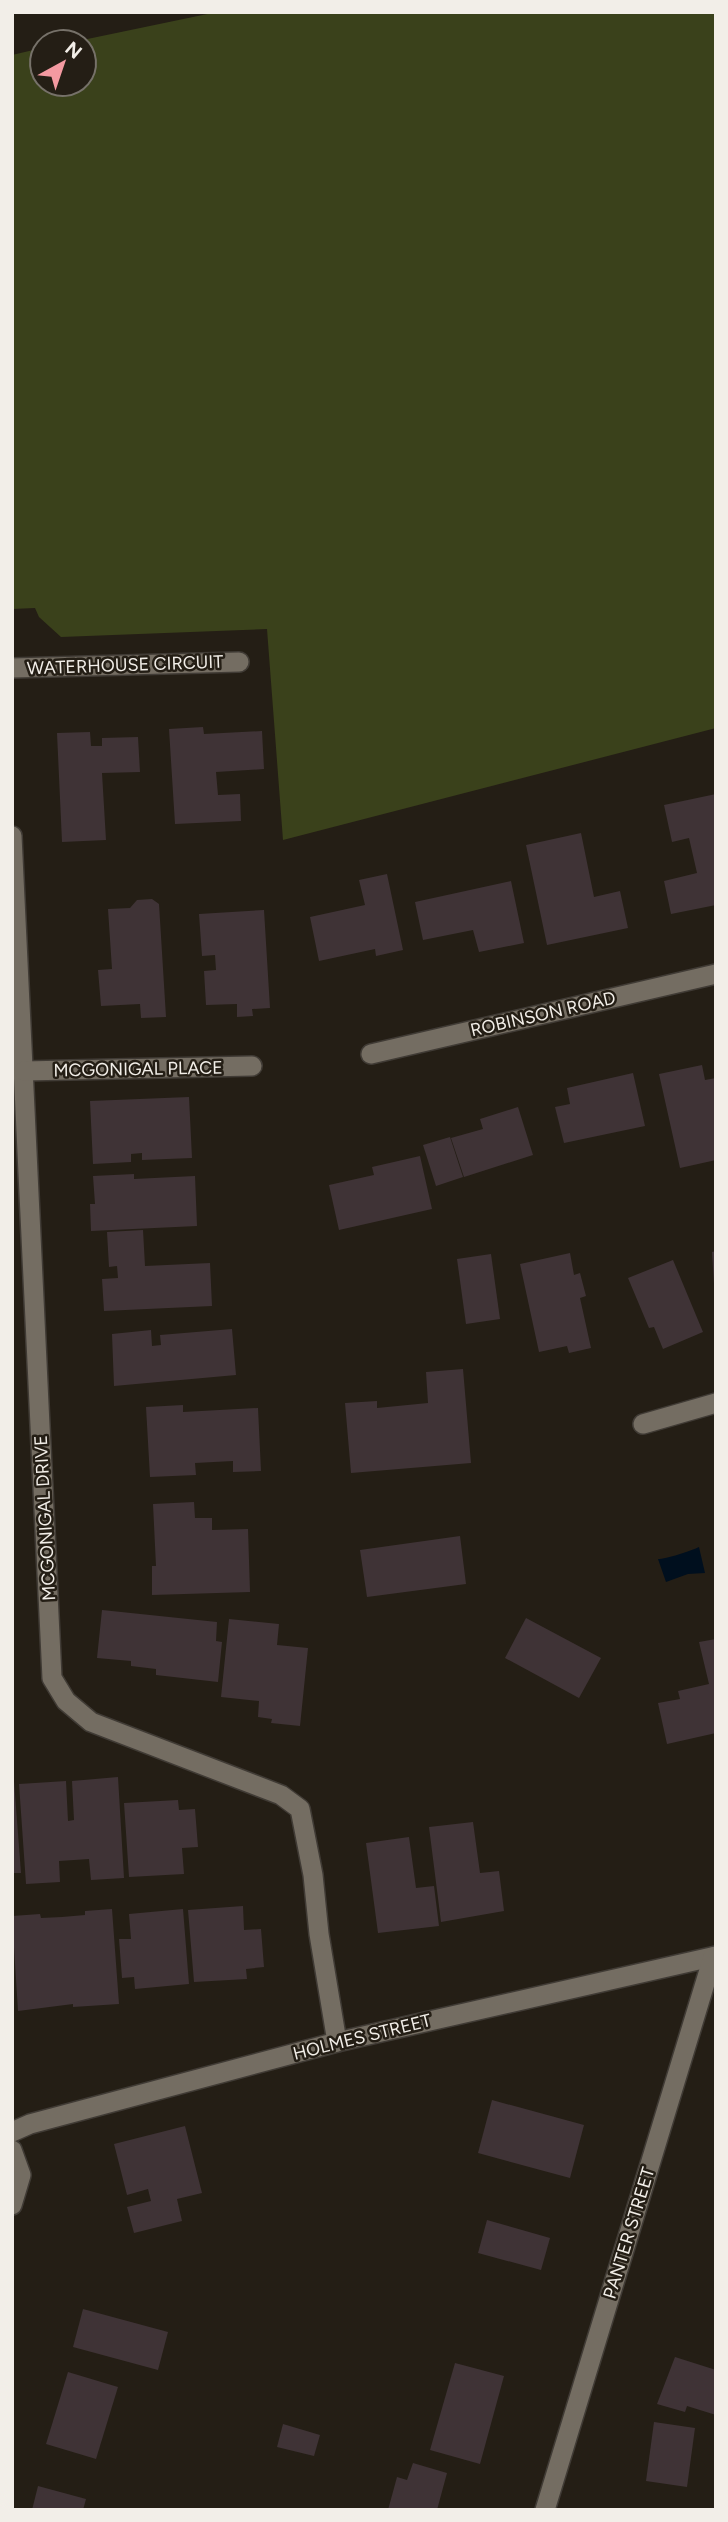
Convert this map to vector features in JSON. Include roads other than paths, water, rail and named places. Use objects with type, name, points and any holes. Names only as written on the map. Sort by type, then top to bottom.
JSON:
[{"type":"street","name":"WATERHOUSE CIRCUIT","points":[[12,668],[239,662]]},
{"type":"street","name":"MCGONIGAL DRIVE","points":[[12,836],[52,1678],[66,1702],[90,1722],[281,1795],[300,1809],[313,1875],[319,1934],[337,2042]]},
{"type":"street","name":"ROBINSON ROAD","points":[[371,1054],[716,974]]},
{"type":"street","name":"MCGONIGAL PLACE","points":[[24,1071],[252,1066]]},
{"type":"street","points":[[643,1424],[716,1403]]},
{"type":"street","name":"HOLMES STREET","points":[[12,2132],[30,2124],[337,2042],[715,1957]]},
{"type":"street","name":"PANTER STREET","points":[[545,2510],[715,1957]]},
{"type":"street","points":[[12,2150],[21,2175],[12,2204]]},
{"type":"water","points":[[699,1547],[705,1573],[688,1574],[666,1582],[658,1559]]}]
